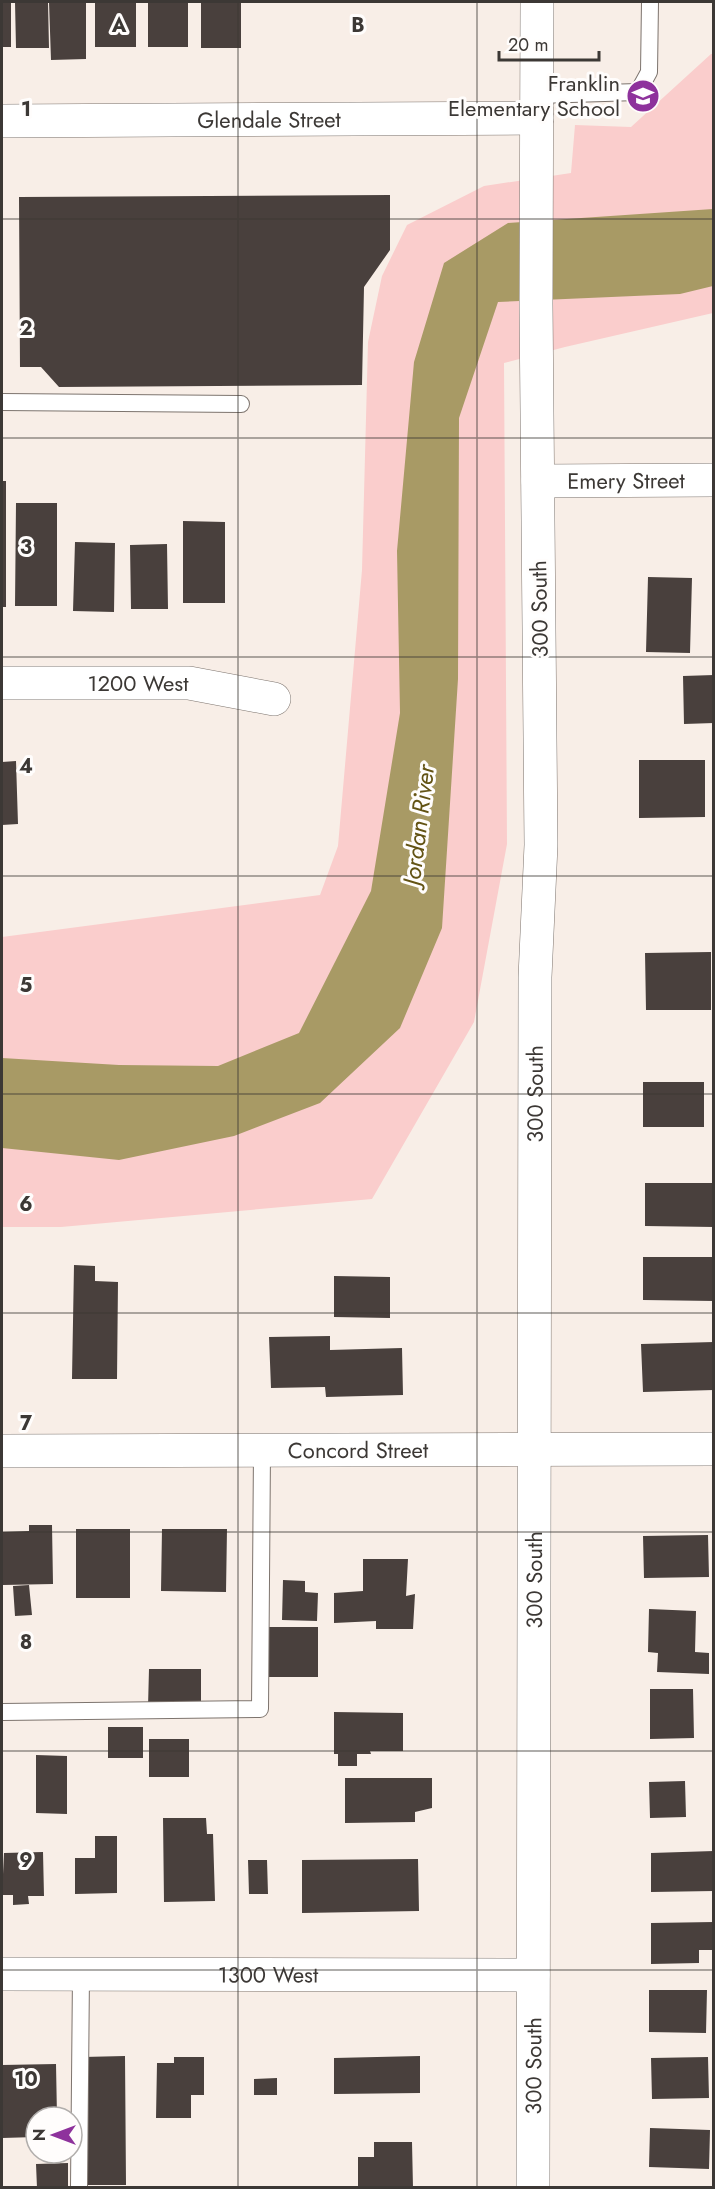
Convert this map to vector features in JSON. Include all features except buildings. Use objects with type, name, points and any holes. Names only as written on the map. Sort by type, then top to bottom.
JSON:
[{"type":"street","name":"300 South","points":[[533,2187],[532,1449],[535,976],[541,845],[536,304],[537,2]]},
{"type":"street","name":"Glendale Street","points":[[2,121],[537,107]]},
{"type":"street","name":"Emery Street","points":[[538,481],[714,480]]},
{"type":"street","name":"1200 West","points":[[2,683],[189,683],[274,699]]},
{"type":"street","name":"Concord Street","points":[[2,1451],[714,1449]]},
{"type":"street","name":"1300 West","points":[[2,1974],[533,1975]]},
{"type":"lane","points":[[537,107],[638,92],[649,72],[650,2]]},
{"type":"lane","points":[[2,402],[241,404]]},
{"type":"lane","points":[[2,1712],[260,1708],[262,1451]]},
{"type":"lane","points":[[79,2187],[81,1974]]},
{"type":"shaded area","points":[[713,54],[713,313],[504,363],[507,844],[474,1022],[372,1199],[61,1227],[2,1227],[2,937],[320,895],[338,846],[362,570],[368,342],[382,276],[407,225],[484,186],[571,173],[575,125],[631,127]]},
{"type":"water","name":"Jordan River","points":[[713,209],[713,286],[680,294],[498,302],[459,418],[458,679],[442,928],[400,1028],[320,1103],[234,1136],[119,1160],[2,1148],[2,1058],[119,1065],[218,1066],[299,1033],[371,891],[400,713],[397,551],[414,362],[444,263],[508,223]]},
{"type":"place","name":"Franklin Elementary School","points":[[643,96]]}]
